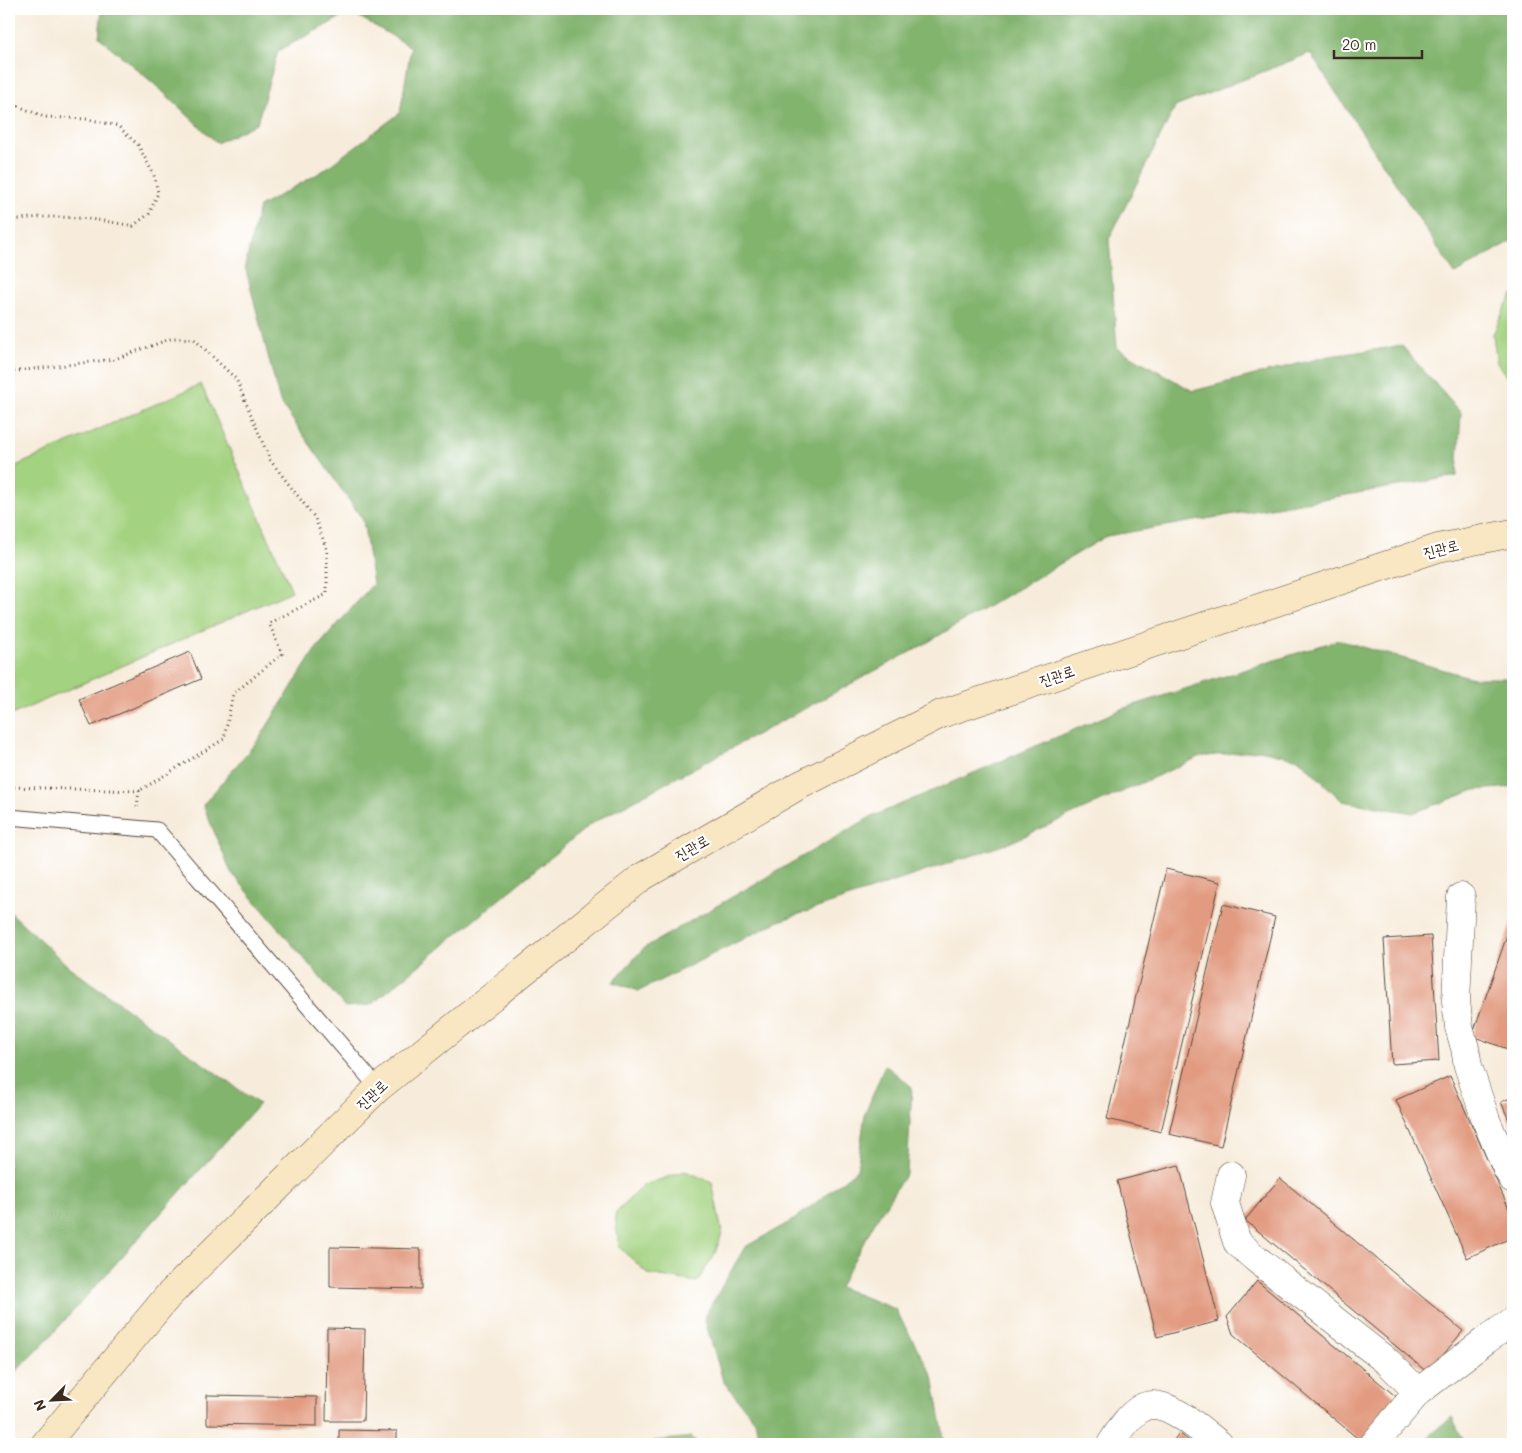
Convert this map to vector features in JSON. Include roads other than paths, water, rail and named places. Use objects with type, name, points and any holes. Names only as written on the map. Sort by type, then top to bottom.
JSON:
[{"type":"main road","name":"진관로","points":[[45,1444],[168,1296],[378,1088],[642,877],[798,786],[941,714],[1438,548],[1513,533]]},
{"type":"street","points":[[1462,897],[1456,1002],[1459,1027],[1468,1066],[1486,1120],[1513,1179]]},
{"type":"street","points":[[1231,1175],[1225,1203],[1237,1242],[1389,1363],[1418,1392]]},
{"type":"street","points":[[1374,1444],[1418,1392],[1513,1321]]},
{"type":"street","points":[[1111,1444],[1130,1417],[1145,1405],[1154,1404],[1164,1407],[1188,1421],[1219,1444]]},
{"type":"lane","points":[[9,817],[157,830],[378,1088]]}]
